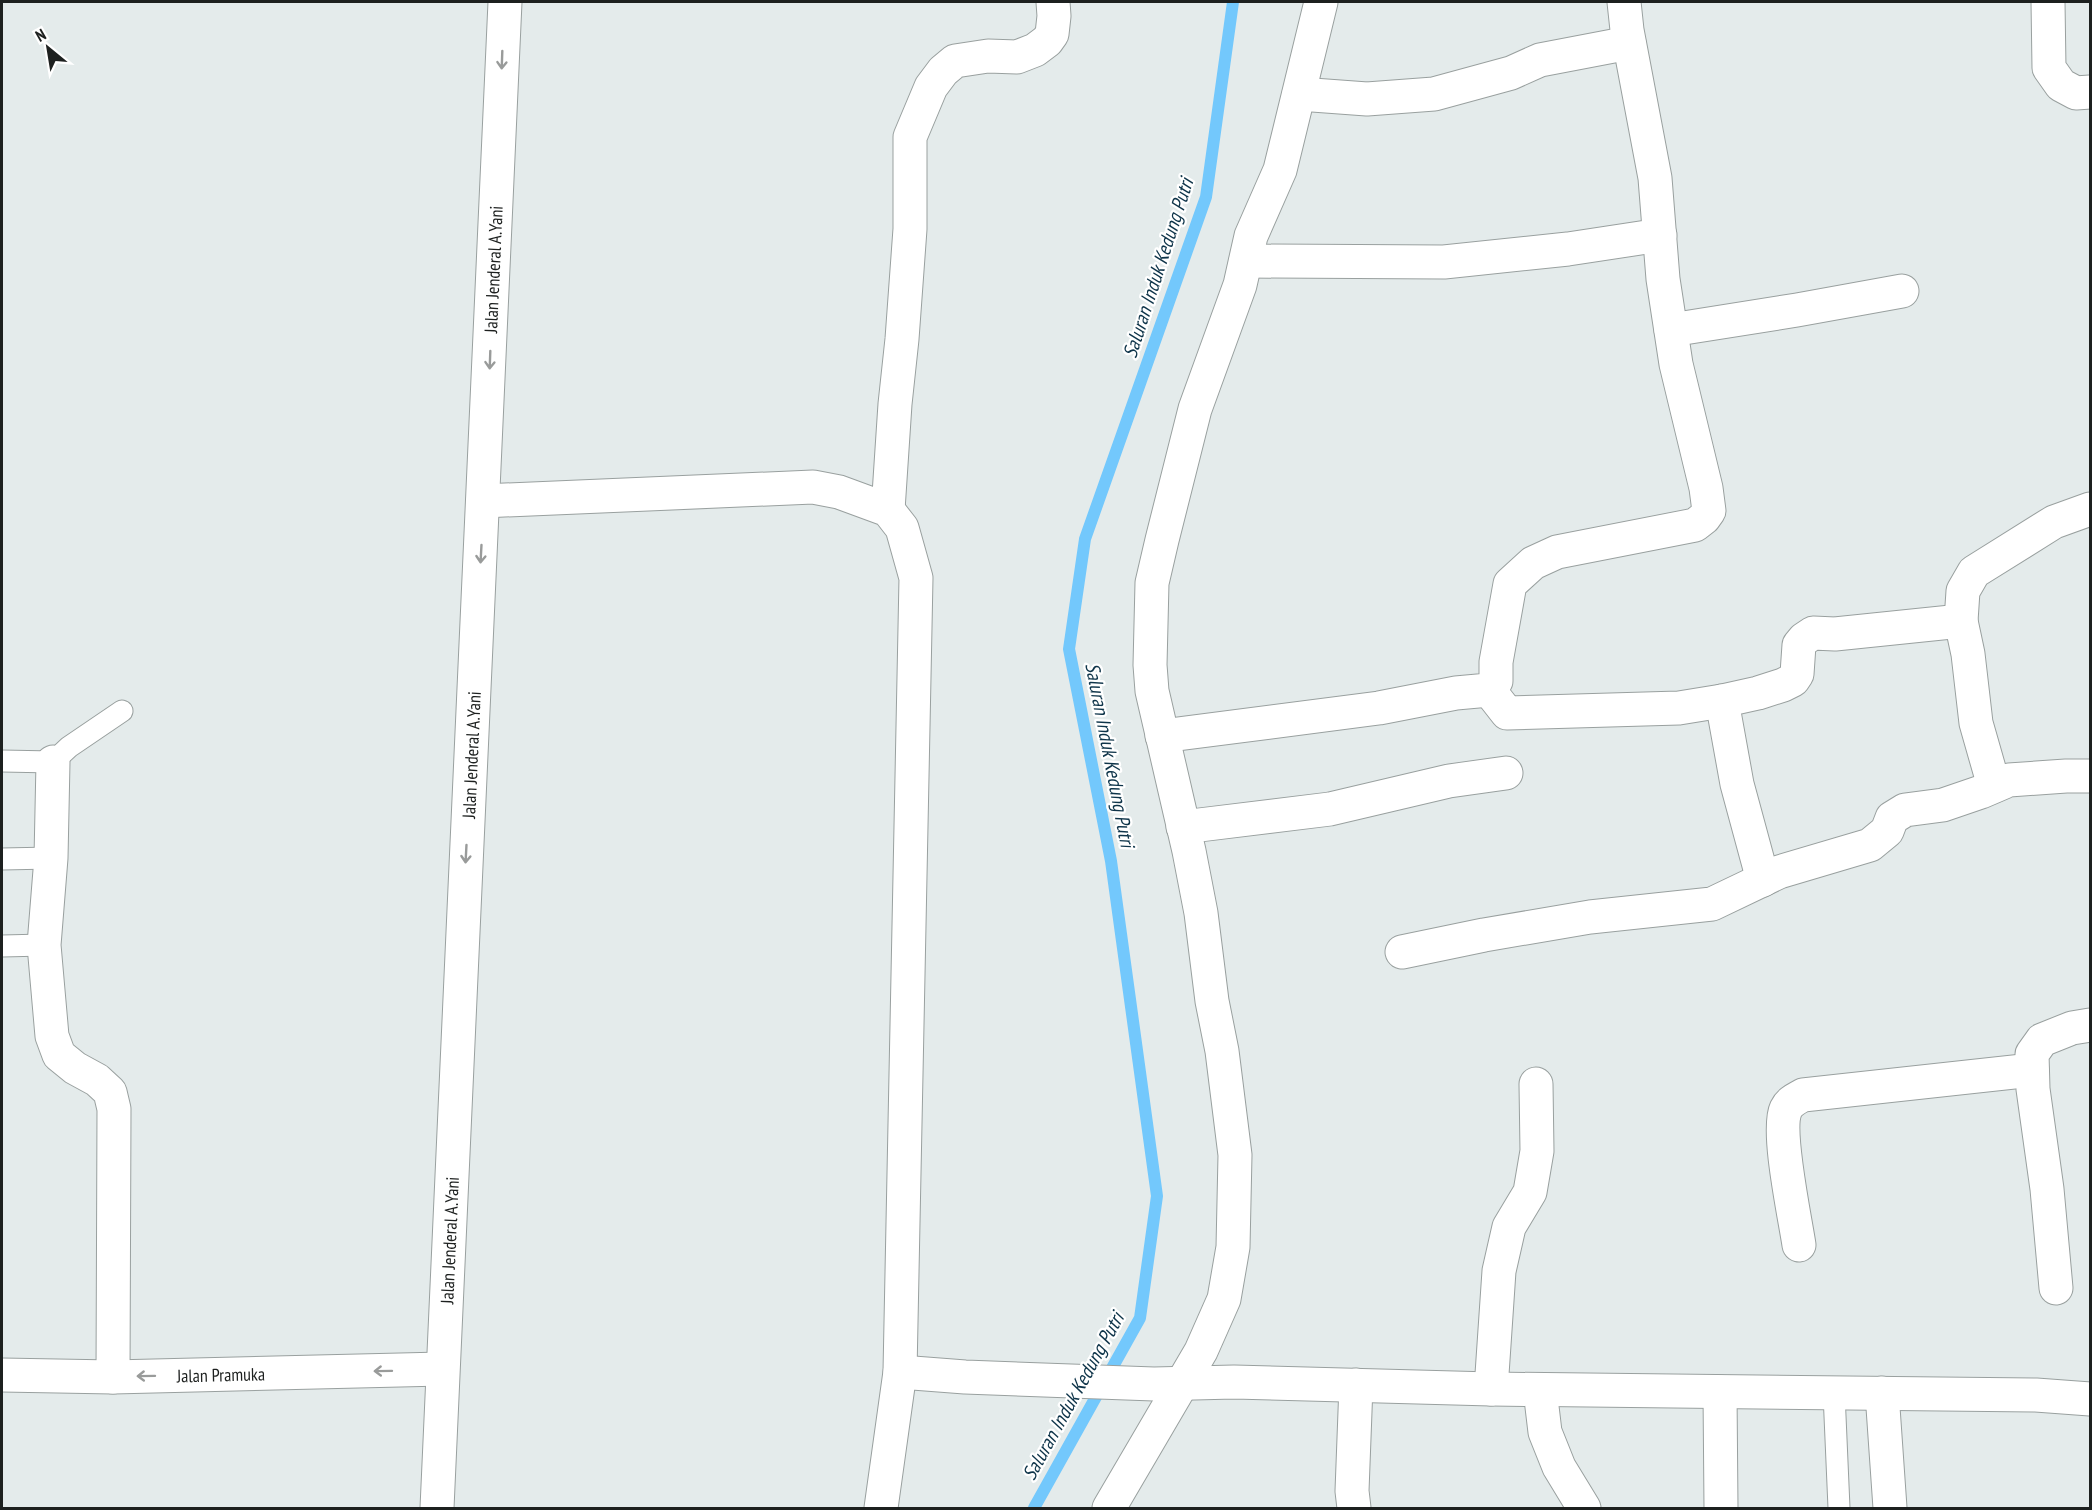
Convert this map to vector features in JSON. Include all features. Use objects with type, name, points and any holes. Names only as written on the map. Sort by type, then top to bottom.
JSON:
[{"type":"street","name":"Jalan Jenderal A.Yani","points":[[437,1509],[505,2]]},
{"type":"street","points":[[888,510],[910,229],[910,137],[931,87],[943,71],[955,61],[988,56],[1017,57],[1035,50],[1052,34],[1053,2]]},
{"type":"street","points":[[1108,1509],[1168,1384],[1201,1351],[1224,1299],[1233,1247],[1235,1155],[1222,1051],[1212,1001],[1201,913],[1184,826],[1152,692],[1150,665],[1152,583],[1195,409],[1240,285],[1251,236],[1280,170],[1321,2]]},
{"type":"street","points":[[1162,736],[1368,710],[1456,693],[1489,690],[1496,681],[1496,662],[1510,584],[1533,563],[1557,552],[1695,525],[1709,511],[1706,488],[1676,364],[1663,279],[1655,178],[1623,2]]},
{"type":"street","points":[[2048,2],[2049,68],[2061,85],[2076,93],[2091,92]]},
{"type":"street","points":[[1299,94],[1367,99],[1434,94],[1511,73],[1540,60],[1629,43]]},
{"type":"street","points":[[1246,261],[1444,262],[1568,249],[1660,235]]},
{"type":"street","points":[[1671,330],[1902,291]]},
{"type":"street","points":[[483,501],[813,486],[839,492],[888,510],[902,528],[916,578],[900,1372],[881,1509]]},
{"type":"street","points":[[1994,786],[1976,723],[1961,621],[1964,591],[1974,572],[2054,522],[2091,509]]},
{"type":"street","points":[[1489,690],[1507,712],[1679,708],[1767,690],[1792,680],[1797,674],[1799,645],[1813,633],[1835,634],[1961,621]]},
{"type":"street","points":[[1722,701],[1737,784],[1763,880]]},
{"type":"street","points":[[53,762],[51,858],[44,945],[52,1036],[59,1055],[75,1068],[97,1080],[110,1092],[114,1109],[113,1377]]},
{"type":"street","points":[[1184,826],[1330,809],[1449,781],[1506,773]]},
{"type":"street","points":[[1402,952],[1590,917],[1712,904],[1779,872],[1870,845],[1887,831],[1892,818],[1905,810],[1943,804],[2009,780],[2091,776]]},
{"type":"street","points":[[2056,1288],[2047,1189],[2032,1089],[2032,1054],[2042,1040],[2072,1028],[2091,1025]]},
{"type":"street","points":[[1799,1245],[1783,1141],[1784,1112],[1790,1102],[1803,1095],[2032,1070]]},
{"type":"street","points":[[1491,1389],[1499,1271],[1509,1227],[1530,1192],[1537,1151],[1536,1084]]},
{"type":"street","name":"Jalan Pramuka","points":[[2,1375],[113,1377],[442,1369]]},
{"type":"street","points":[[900,1372],[965,1377],[1168,1384],[1234,1382],[1540,1390],[2036,1395],[2091,1399]]},
{"type":"street","points":[[1354,1509],[1352,1491],[1356,1385]]},
{"type":"street","points":[[1540,1390],[1545,1432],[1559,1467],[1584,1509]]},
{"type":"street","points":[[1720,1392],[1721,1509]]},
{"type":"street","points":[[1882,1393],[1890,1509]]},
{"type":"lane","points":[[2,761],[53,762],[69,747],[122,711]]},
{"type":"lane","points":[[2,859],[51,858]]},
{"type":"lane","points":[[2,946],[44,945]]},
{"type":"lane","points":[[1834,1393],[1839,1509]]},
{"type":"waterway","name":"Saluran Induk Kedung Putri","points":[[1034,1508],[1140,1318],[1157,1196],[1111,861],[1069,649],[1085,539],[1206,197],[1233,2]]}]
